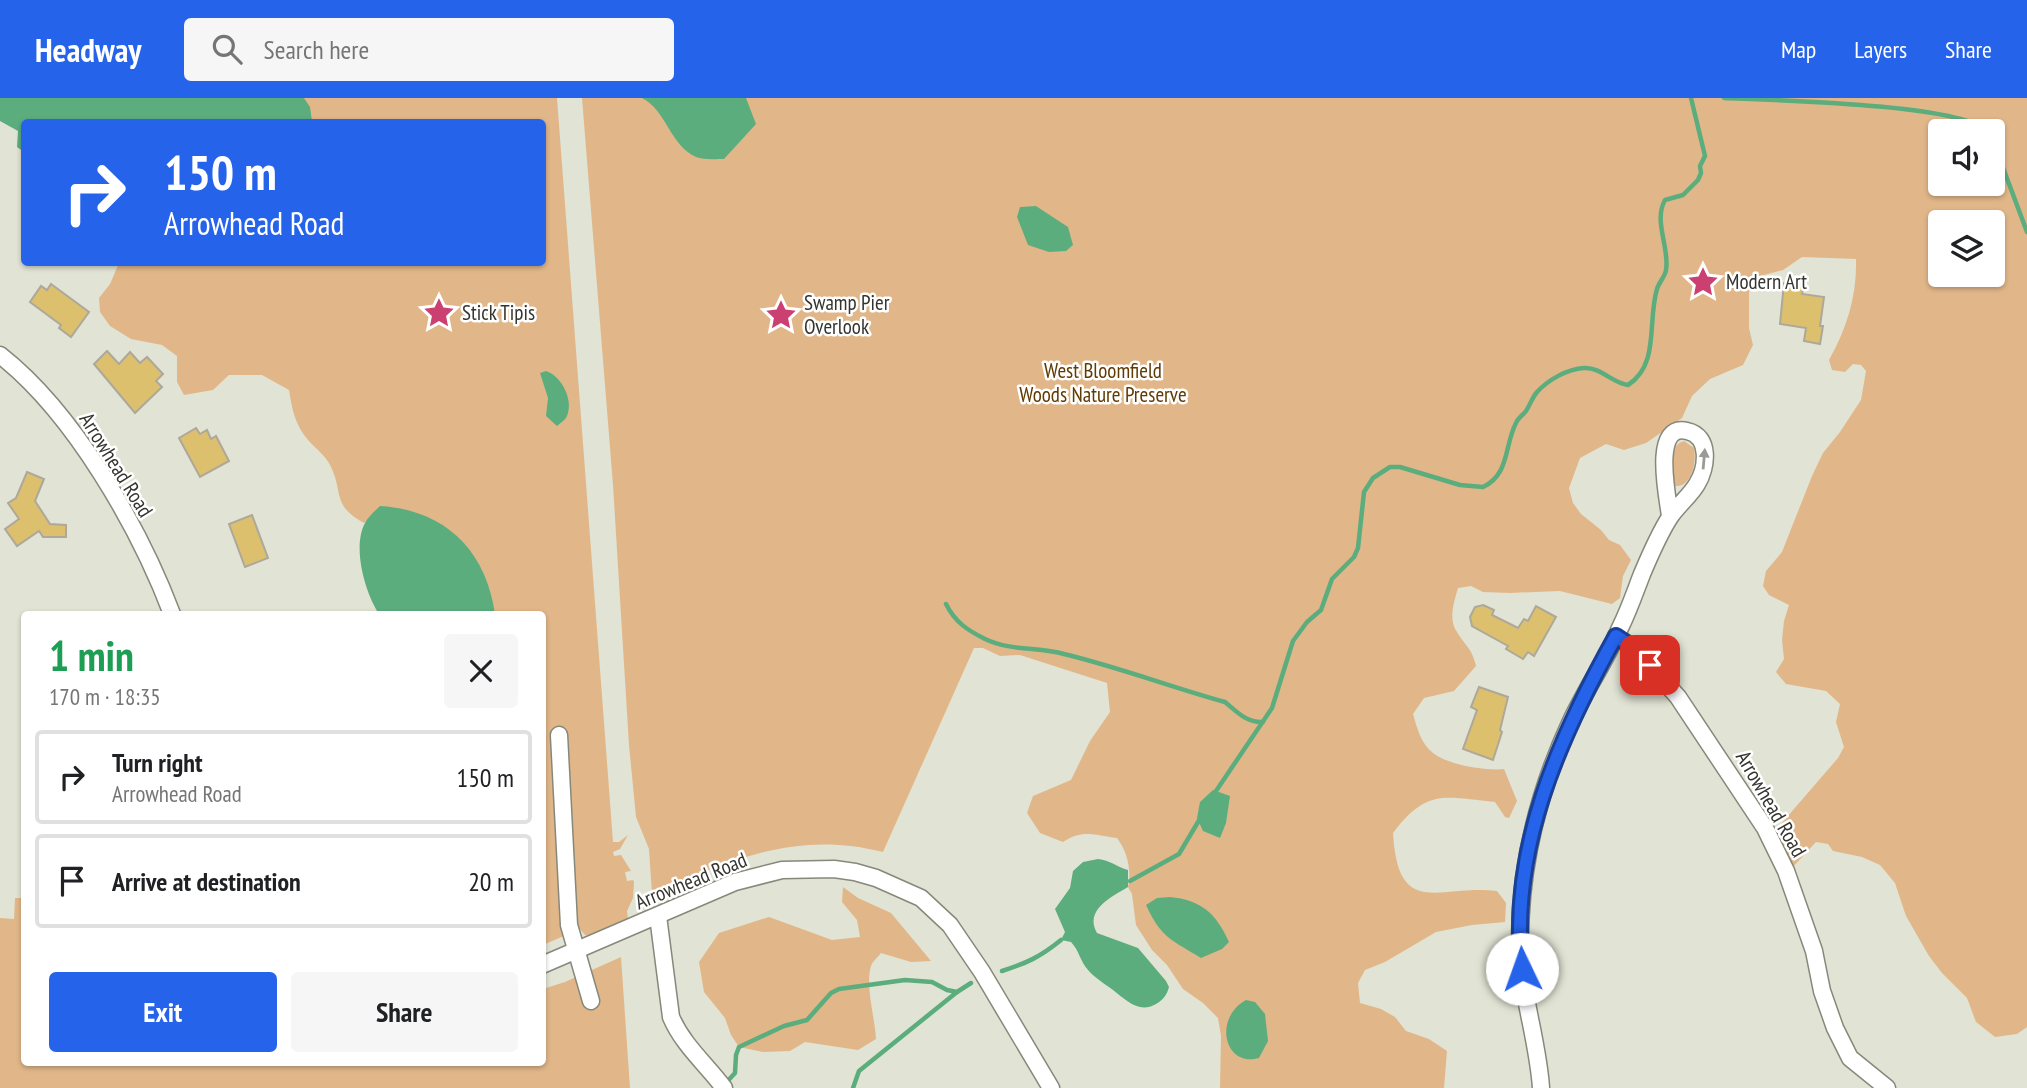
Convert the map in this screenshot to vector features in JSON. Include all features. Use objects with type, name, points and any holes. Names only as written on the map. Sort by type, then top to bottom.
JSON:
[{"type":"street","name":"Arrowhead Road","points":[[0,355],[24,374],[55,408],[104,480],[138,540],[171,611]]},
{"type":"street","points":[[1541,1088],[1520,950],[1524,869],[1551,767],[1570,722],[1616,636],[1670,516],[1697,485],[1703,470],[1705,447],[1697,435],[1685,430],[1674,433],[1668,441],[1663,461],[1670,516]]},
{"type":"street","name":"Arrowhead Road","points":[[1616,636],[1635,649],[1678,696],[1765,828],[1786,871],[1802,916],[1835,1028],[1850,1058],[1887,1088]]},
{"type":"street","points":[[559,734],[569,925],[591,1001]]},
{"type":"street","name":"Arrowhead Road","points":[[546,963],[735,882],[782,870],[834,869],[876,878],[921,898],[950,925],[982,972],[1051,1088]]},
{"type":"street","points":[[658,916],[671,1017],[683,1039],[723,1088]]},
{"type":"green space","points":[[126,98],[557,98],[613,842],[619,842],[628,835],[620,849],[613,852],[614,856],[621,855],[631,871],[625,872],[627,881],[634,882],[633,898],[627,911],[628,919],[591,936],[585,935],[580,929],[546,944],[546,611],[439,611],[369,518],[364,523],[342,504],[328,462],[297,423],[289,390],[262,375],[229,375],[213,390],[184,395],[177,382],[177,356],[162,345],[131,339],[110,326],[100,312],[99,298],[110,284],[118,266],[546,266],[546,119],[141,119]]},
{"type":"green space","name":"West Bloomfield Woods Nature Preserve","points":[[582,98],[2027,98],[2027,1027],[2017,1034],[1995,1037],[1976,1022],[1967,998],[1929,956],[1906,916],[1895,883],[1880,865],[1862,857],[1833,851],[1828,844],[1816,842],[1791,869],[1775,831],[1838,758],[1844,747],[1836,722],[1840,704],[1826,691],[1786,684],[1776,672],[1784,659],[1782,640],[1789,605],[1769,595],[1763,586],[1766,571],[1782,552],[1823,453],[1861,400],[1866,371],[1861,365],[1853,364],[1845,372],[1832,370],[1829,360],[1850,311],[1855,286],[1856,259],[1802,257],[1783,270],[1760,276],[1749,292],[1749,328],[1753,345],[1743,365],[1710,379],[1692,396],[1682,418],[1646,443],[1624,450],[1606,444],[1580,458],[1569,488],[1573,503],[1609,540],[1620,545],[1631,560],[1623,576],[1620,598],[1612,604],[1560,591],[1510,593],[1483,592],[1471,586],[1458,588],[1453,611],[1454,627],[1471,651],[1476,666],[1454,691],[1424,698],[1413,714],[1422,740],[1433,753],[1448,761],[1467,766],[1504,769],[1517,801],[1509,818],[1505,817],[1495,802],[1462,798],[1438,799],[1416,808],[1393,833],[1403,878],[1413,888],[1440,893],[1497,891],[1506,903],[1505,922],[1436,932],[1385,962],[1365,970],[1358,983],[1360,1003],[1381,1009],[1395,1017],[1406,1031],[1429,1039],[1447,1051],[1444,1088],[1220,1088],[1221,1036],[1218,1018],[1183,989],[1136,925],[1132,894],[1128,887],[1128,861],[1117,838],[1082,834],[1063,842],[1040,833],[1027,813],[1033,796],[1071,780],[1090,741],[1110,712],[1107,683],[1020,655],[1000,656],[983,648],[974,648],[883,852],[851,846],[821,845],[764,852],[709,870],[652,894],[649,849],[636,817],[613,485]]},
{"type":"green space","points":[[1684,441],[1694,448],[1694,467],[1685,483],[1675,486],[1670,460],[1674,449]]},
{"type":"green space","points":[[843,887],[858,898],[891,913],[931,961],[911,962],[881,953],[874,961],[869,983],[876,1039],[858,1050],[805,1042],[790,1051],[763,1052],[739,1047],[725,1018],[704,992],[699,962],[719,933],[769,917],[832,940],[860,937],[857,920],[842,902]]},
{"type":"green space","points":[[15,898],[21,898],[21,1066],[546,1066],[546,988],[621,957],[630,1088],[0,1088],[0,918],[14,919]]},
{"type":"shaded area","points":[[0,98],[304,98],[310,107],[312,119],[21,119],[21,150],[17,147],[18,131],[0,121]]},
{"type":"shaded area","points":[[642,98],[746,98],[756,124],[724,159],[699,158],[687,152],[657,111]]},
{"type":"shaded area","points":[[1036,206],[1068,227],[1073,245],[1066,251],[1049,252],[1028,245],[1017,217],[1020,207]]},
{"type":"shaded area","points":[[546,371],[557,378],[568,397],[566,418],[557,426],[546,416],[548,398],[540,373]]},
{"type":"shaded area","points":[[380,506],[403,509],[443,525],[472,553],[490,591],[494,611],[377,611],[365,582],[360,557],[361,533],[370,516]]},
{"type":"shaded area","points":[[1213,790],[1230,796],[1226,823],[1220,838],[1203,831],[1197,818],[1200,802]]},
{"type":"shaded area","points":[[1098,859],[1128,870],[1128,887],[1101,905],[1094,918],[1094,925],[1097,933],[1138,948],[1166,981],[1169,987],[1166,995],[1150,1007],[1138,1007],[1123,998],[1088,970],[1071,942],[1061,940],[1065,932],[1055,909],[1070,888],[1073,871],[1083,862]]},
{"type":"shaded area","points":[[1170,897],[1190,901],[1206,910],[1219,923],[1229,942],[1222,949],[1201,958],[1168,937],[1157,925],[1146,905],[1157,898]]},
{"type":"shaded area","points":[[1246,1000],[1255,1002],[1265,1014],[1268,1041],[1259,1058],[1247,1059],[1238,1056],[1227,1040],[1229,1018]]},
{"type":"building","points":[[1784,283],[1804,285],[1802,294],[1824,297],[1820,344],[1804,341],[1806,328],[1780,324]]},
{"type":"building","points":[[51,284],[89,312],[71,337],[59,328],[61,325],[30,302],[41,286],[47,290]]},
{"type":"building","points":[[107,351],[119,364],[130,352],[140,363],[147,357],[163,374],[156,381],[162,387],[135,413],[94,364]]},
{"type":"building","points":[[196,428],[200,434],[207,430],[211,439],[216,436],[229,461],[200,477],[179,438]]},
{"type":"building","points":[[27,472],[44,479],[35,501],[50,524],[66,525],[66,537],[43,537],[39,531],[17,546],[5,529],[19,519],[8,503],[16,498]]},
{"type":"building","points":[[252,515],[268,558],[245,567],[229,524]]},
{"type":"building","points":[[1483,605],[1494,610],[1492,615],[1518,628],[1524,619],[1528,621],[1536,606],[1556,617],[1534,656],[1528,652],[1523,659],[1506,649],[1508,646],[1472,626],[1470,617],[1475,607]]},
{"type":"building","points":[[1479,687],[1508,697],[1500,730],[1502,732],[1493,760],[1463,749],[1477,710],[1471,707]]},
{"type":"waterway","points":[[1214,794],[1272,708],[1293,641],[1307,622],[1321,610],[1332,579],[1354,557],[1358,548],[1364,492],[1373,478],[1390,467],[1400,467],[1460,485],[1483,487],[1498,475],[1517,421],[1537,392],[1547,383],[1565,373],[1590,368],[1628,385],[1645,366],[1651,342],[1654,302],[1667,262],[1661,226],[1662,208],[1665,200],[1683,195],[1698,180],[1705,156],[1691,98]]},
{"type":"waterway","points":[[1724,98],[1862,105],[1905,109],[1958,119]]},
{"type":"waterway","points":[[2005,173],[2027,232]]},
{"type":"waterway","points":[[946,604],[962,625],[995,643],[1054,652],[1104,665],[1225,702],[1247,719],[1263,722]]},
{"type":"waterway","points":[[1130,881],[1179,854],[1201,817]]},
{"type":"waterway","points":[[1002,971],[1033,959],[1061,940]]},
{"type":"waterway","points":[[724,1085],[735,1073],[739,1047],[784,1026],[807,1020],[831,993],[839,989],[905,980],[932,982],[957,992]]},
{"type":"waterway","points":[[853,1088],[859,1071],[971,983]]},
{"type":"place","name":"Modern Art","points":[[1703,282]]},
{"type":"place","name":"Stick Tipis","points":[[439,313]]},
{"type":"place","name":"Swamp Pier Overlook","points":[[781,315]]},
{"type":"route","points":[[1522,969],[1520,950],[1524,869],[1551,767],[1570,722],[1616,636],[1635,649],[1650,665]]}]
